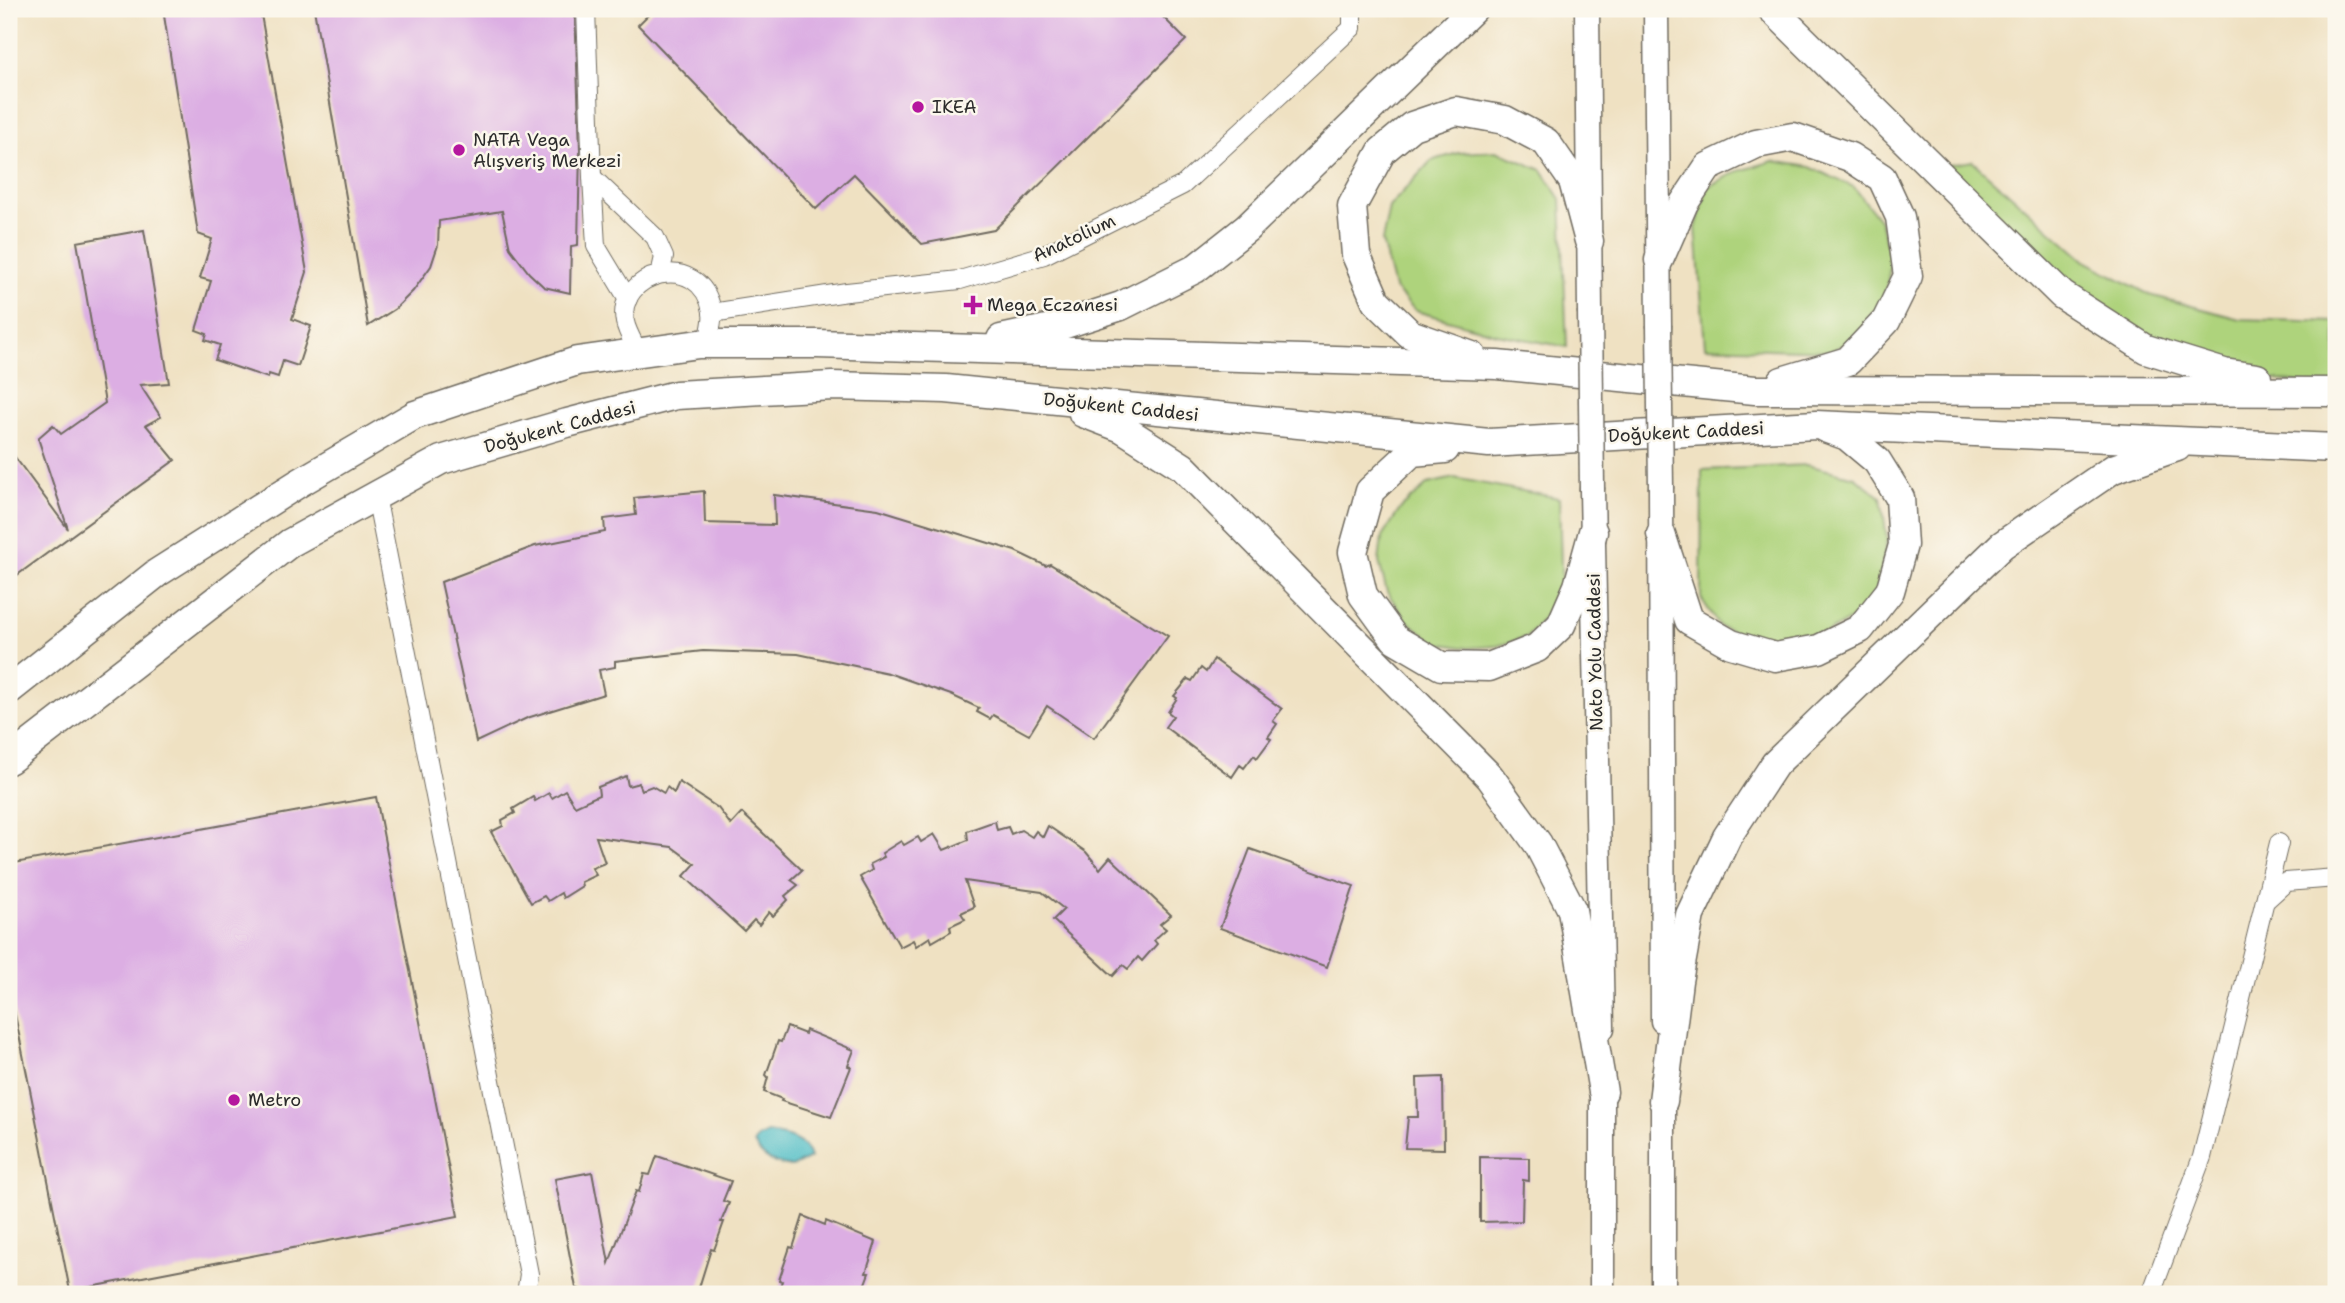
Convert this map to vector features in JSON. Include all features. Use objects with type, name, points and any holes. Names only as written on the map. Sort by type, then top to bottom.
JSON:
[{"type":"main road","points":[[960,348],[1056,327],[1121,306],[1195,269],[1247,228],[1473,9]]},
{"type":"main road","name":"Nato Yolu Caddesi","points":[[1587,9],[1592,533],[1603,1092],[1602,1294]]},
{"type":"main road","points":[[1656,9],[1661,489],[1663,1294]]},
{"type":"main road","points":[[1772,9],[2062,295],[2146,349],[2224,373],[2336,390]]},
{"type":"main road","points":[[1497,365],[1410,334],[1376,301],[1356,255],[1352,206],[1382,151],[1412,126],[1456,111],[1505,120],[1546,142],[1573,181],[1589,241]]},
{"type":"main road","points":[[1659,260],[1684,203],[1708,167],[1756,144],[1793,137],[1850,157],[1882,178],[1900,218],[1908,276],[1886,321],[1848,361],[1755,390]]},
{"type":"main road","points":[[9,690],[158,573],[299,483],[415,415],[577,361],[638,352],[708,344],[817,344],[1497,365],[1755,390],[2336,390]]},
{"type":"main road","name":"Doğukent Caddesi","points":[[9,760],[290,544],[441,460],[676,395],[832,386],[946,390],[1489,443],[1816,425],[2336,448]]},
{"type":"main road","points":[[946,390],[1059,403],[1122,428],[1183,467],[1490,777],[1538,844],[1572,910],[1603,1092]]},
{"type":"main road","points":[[1661,534],[1689,620],[1731,644],[1775,657],[1819,649],[1860,629],[1890,591],[1903,545],[1900,498],[1877,461],[1847,436],[1816,425]]},
{"type":"main road","points":[[1489,443],[1412,453],[1370,491],[1353,552],[1363,595],[1395,639],[1441,667],[1489,667],[1537,648],[1561,625],[1578,586],[1592,533]]},
{"type":"main road","points":[[1663,1101],[1678,981],[1690,915],[1727,837],[1775,764],[2002,545],[2113,468],[2173,447],[2288,446]]},
{"type":"street","points":[[586,9],[596,246],[628,299]]},
{"type":"street","name":"Anatolium","points":[[712,313],[847,292],[960,280],[1044,255],[1183,185],[1352,28],[1352,9]]},
{"type":"street","points":[[592,177],[655,237],[664,257],[660,274]]},
{"type":"street","points":[[638,352],[624,321],[628,299],[643,281],[660,274],[679,273],[703,287],[712,313],[708,344]]},
{"type":"street","points":[[376,496],[529,1274],[526,1294]]},
{"type":"street","points":[[2151,1294],[2202,1157],[2279,843]]},
{"type":"street","points":[[2265,901],[2286,882],[2336,878]]},
{"type":"green space","points":[[1496,151],[1542,170],[1561,199],[1567,347],[1497,334],[1416,311],[1394,288],[1382,241],[1389,207],[1431,161],[1458,153]]},
{"type":"green space","points":[[1773,161],[1810,167],[1854,187],[1880,221],[1891,262],[1884,301],[1856,337],[1831,351],[1705,347],[1696,228],[1707,187],[1736,172]]},
{"type":"green space","points":[[1972,161],[2085,261],[2150,295],[2240,319],[2336,322],[2336,388],[2224,373],[2146,349],[1932,168]]},
{"type":"green space","points":[[1807,465],[1855,477],[1881,497],[1887,539],[1878,589],[1858,615],[1826,633],[1773,645],[1720,627],[1701,598],[1702,470]]},
{"type":"green space","points":[[1454,478],[1559,498],[1562,597],[1527,637],[1497,646],[1467,648],[1436,643],[1406,620],[1387,592],[1379,562],[1382,537],[1401,508],[1428,484]]},
{"type":"water","points":[[767,1133],[799,1142],[810,1158],[792,1167],[770,1160],[761,1154],[754,1143],[757,1138]]},
{"type":"building","points":[[163,9],[260,9],[307,272],[292,319],[311,326],[298,366],[283,361],[278,377],[269,374],[268,378],[215,360],[220,345],[205,340],[207,334],[196,330],[211,281],[200,278],[212,239],[198,234]]},
{"type":"building","name":"NATA Vega Alışveriş Merkezi","points":[[314,9],[575,9],[580,150],[578,245],[571,246],[570,293],[544,287],[529,273],[510,248],[502,211],[439,221],[438,245],[431,266],[413,291],[395,309],[368,326]]},
{"type":"building","name":"IKEA","points":[[654,9],[1155,9],[1186,40],[994,230],[922,244],[854,174],[816,209],[638,25]]},
{"type":"building","points":[[144,230],[169,383],[140,385],[161,417],[146,425],[175,460],[9,581],[9,449],[68,529],[38,438],[53,425],[61,434],[105,403],[77,242]]},
{"type":"building","points":[[704,491],[705,523],[775,525],[774,495],[878,509],[1015,551],[1046,566],[1050,564],[1168,636],[1094,738],[1047,706],[1029,735],[993,715],[990,719],[977,712],[979,708],[951,695],[888,673],[798,654],[703,651],[615,661],[615,667],[599,670],[604,694],[527,718],[476,742],[441,582],[535,546],[605,532],[604,519],[636,515],[634,498]]},
{"type":"building","points":[[1214,659],[1282,709],[1273,721],[1277,724],[1268,737],[1271,739],[1257,758],[1254,755],[1244,768],[1240,765],[1232,777],[1165,727],[1173,716],[1168,712],[1177,698],[1174,696],[1188,679],[1192,681],[1201,668],[1206,672]]},
{"type":"building","points":[[626,776],[628,786],[639,783],[642,790],[652,786],[664,793],[667,787],[674,793],[679,782],[718,808],[731,825],[742,813],[802,870],[791,880],[798,885],[785,896],[788,900],[773,916],[769,912],[759,925],[754,920],[744,931],[684,876],[695,864],[672,847],[596,837],[605,863],[592,868],[596,875],[581,882],[582,886],[563,898],[561,893],[548,901],[544,896],[531,903],[491,832],[503,826],[502,820],[515,813],[513,809],[533,797],[535,801],[549,793],[552,798],[565,790],[575,806],[599,795],[598,787]]},
{"type":"building","name":"Metro","points":[[376,797],[458,1216],[70,1291],[9,984],[9,864]]},
{"type":"building","points":[[995,821],[997,830],[1008,827],[1011,834],[1021,830],[1032,837],[1036,831],[1043,837],[1048,826],[1086,852],[1100,869],[1110,857],[1171,915],[1160,924],[1166,929],[1154,940],[1157,944],[1142,961],[1138,957],[1128,969],[1123,965],[1113,976],[1053,920],[1064,909],[1042,892],[965,881],[974,907],[961,913],[965,919],[950,926],[951,931],[932,942],[930,937],[916,946],[913,940],[900,947],[860,877],[872,870],[870,864],[884,857],[882,853],[901,841],[904,845],[918,837],[921,842],[934,834],[944,850],[968,840],[967,831]]},
{"type":"building","points":[[1250,849],[1354,886],[1327,967],[1220,928]]},
{"type":"building","points":[[787,1027],[805,1034],[806,1030],[854,1050],[848,1066],[851,1067],[831,1117],[781,1101],[782,1099],[764,1092],[768,1077],[766,1075],[778,1041],[781,1042]]},
{"type":"building","points":[[1443,1077],[1444,1149],[1405,1148],[1408,1117],[1418,1117],[1417,1078]]},
{"type":"building","points":[[657,1156],[731,1181],[723,1201],[729,1203],[721,1222],[724,1222],[714,1250],[711,1249],[697,1294],[592,1294],[576,1288],[555,1179],[592,1172],[609,1263],[636,1191],[639,1192],[644,1174],[650,1175]]},
{"type":"building","points":[[1480,1157],[1529,1158],[1529,1181],[1523,1180],[1522,1221],[1480,1222]]},
{"type":"building","points":[[803,1216],[825,1225],[826,1221],[876,1242],[861,1294],[777,1294],[790,1247],[793,1248]]},
{"type":"place","name":"IKEA","points":[[918,107]]},
{"type":"place","name":"NATA Vega Alışveriş Merkezi","points":[[459,150]]},
{"type":"place","name":"Mega Eczanesi","points":[[973,305]]},
{"type":"place","name":"Metro","points":[[234,1100]]}]
